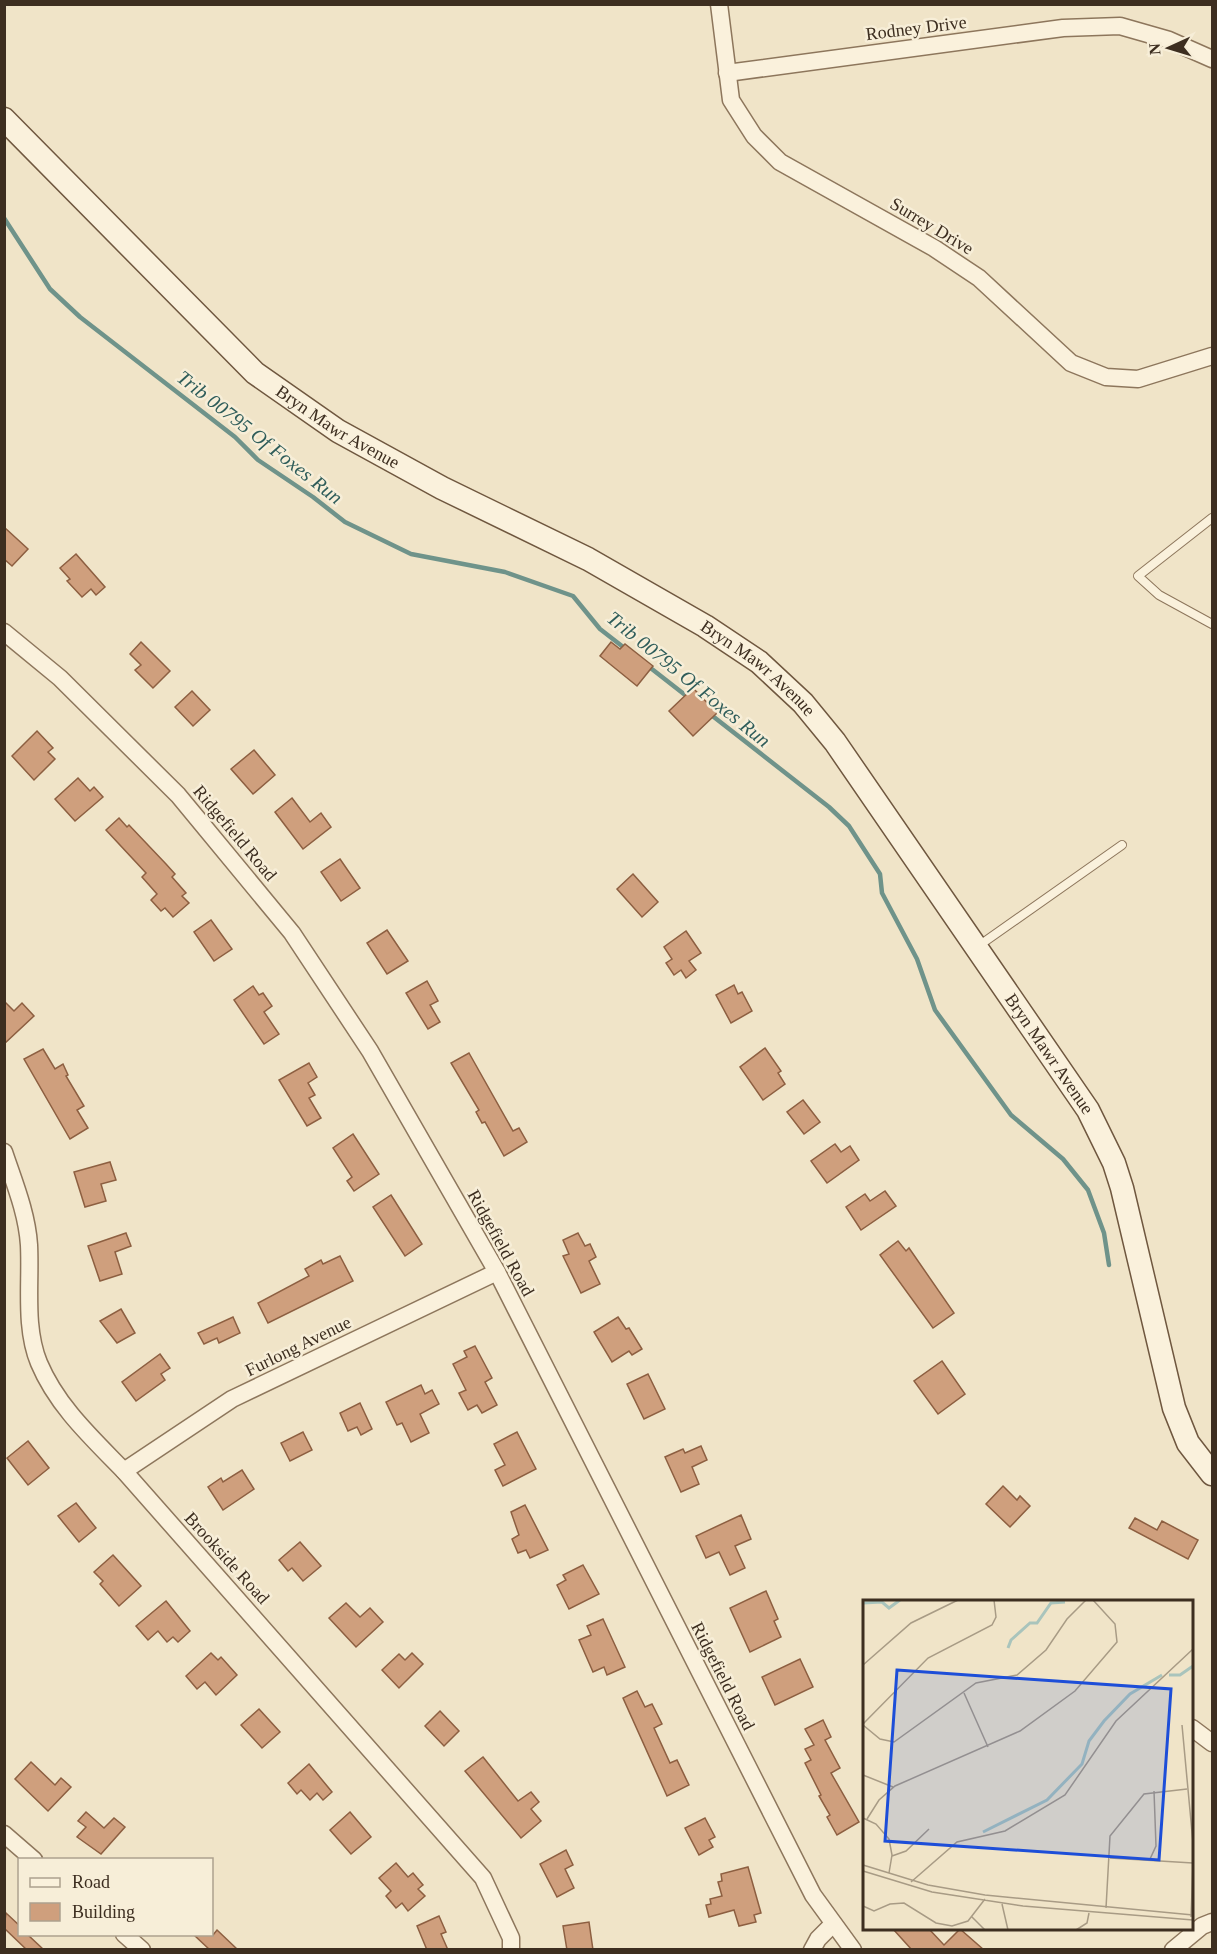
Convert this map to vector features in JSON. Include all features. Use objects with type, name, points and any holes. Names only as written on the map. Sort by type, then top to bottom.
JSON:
[{"type":"main road","name":"Bryn Mawr Avenue","points":[[4,118],[255,374],[338,431],[442,488],[623,578],[705,626],[759,662],[803,703],[836,742],[1073,1086],[1102,1137],[1122,1188],[1174,1407],[1188,1443],[1212,1474]]},
{"type":"street","name":"Surrey Drive","points":[[719,4],[731,100],[754,136],[780,162],[934,248],[979,278],[1071,363],[1106,377],[1138,379],[1212,356]]},
{"type":"street","name":"Rodney Drive","points":[[728,73],[1063,28],[1120,26],[1169,40],[1212,59]]},
{"type":"street","name":"Ridgefield Road","points":[[4,632],[60,678],[178,795],[292,933],[370,1051],[497,1272],[813,1895],[832,1925],[853,1950]]},
{"type":"street","name":"Brookside Road","points":[[4,1152],[26,1222],[34,1345],[39,1363],[53,1389],[75,1420],[124,1471],[483,1878],[511,1938],[511,1950]]},
{"type":"street","name":"Furlong Avenue","points":[[124,1471],[232,1399],[497,1272]]},
{"type":"street","points":[[1193,1729],[1212,1743]]},
{"type":"street","points":[[4,1834],[32,1858]]},
{"type":"street","points":[[1173,1950],[1190,1932],[1212,1922]]},
{"type":"street","points":[[812,1950],[818,1939],[832,1925]]},
{"type":"street","points":[[125,1936],[142,1950]]},
{"type":"lane","points":[[1212,518],[1138,576],[1159,595],[1212,624]]},
{"type":"lane","points":[[977,947],[1122,845]]},
{"type":"building","points":[[4,527],[28,549],[12,566],[4,559]]},
{"type":"building","points":[[76,554],[105,587],[96,595],[91,589],[82,597],[67,581],[70,579],[60,568]]},
{"type":"building","points":[[141,642],[170,671],[153,688],[135,670],[141,665],[130,654]]},
{"type":"building","points":[[611,642],[620,649],[625,644],[653,666],[637,686],[600,656]]},
{"type":"building","points":[[693,688],[717,713],[693,736],[669,711]]},
{"type":"building","points":[[192,691],[210,710],[193,726],[175,707]]},
{"type":"building","points":[[37,731],[53,748],[48,752],[55,759],[34,780],[12,756]]},
{"type":"building","points":[[254,750],[275,775],[253,794],[231,769]]},
{"type":"building","points":[[78,778],[90,791],[94,787],[103,797],[75,821],[55,799]]},
{"type":"building","points":[[292,798],[310,822],[321,813],[331,827],[303,849],[275,812]]},
{"type":"building","points":[[119,818],[127,827],[129,825],[175,874],[172,877],[186,893],[182,896],[189,903],[173,917],[165,908],[161,911],[151,900],[157,894],[142,877],[146,873],[106,830]]},
{"type":"building","points":[[340,859],[360,888],[341,901],[321,872]]},
{"type":"building","points":[[633,874],[658,902],[642,917],[617,889]]},
{"type":"building","points":[[211,920],[232,949],[214,961],[194,932]]},
{"type":"building","points":[[387,930],[408,961],[387,974],[367,943]]},
{"type":"building","points":[[686,931],[701,953],[689,961],[696,970],[686,978],[681,970],[674,975],[666,963],[672,959],[664,947]]},
{"type":"building","points":[[427,981],[438,1001],[430,1005],[440,1022],[428,1029],[406,993]]},
{"type":"building","points":[[734,985],[738,994],[742,992],[752,1011],[731,1023],[716,995]]},
{"type":"building","points":[[253,986],[259,995],[263,993],[272,1006],[264,1012],[279,1034],[264,1044],[234,1000]]},
{"type":"building","points":[[4,1001],[14,1011],[22,1003],[34,1016],[4,1044]]},
{"type":"building","points":[[765,1048],[781,1071],[778,1073],[785,1084],[763,1100],[740,1067]]},
{"type":"building","points":[[43,1049],[55,1069],[63,1064],[68,1075],[66,1076],[84,1106],[77,1110],[88,1128],[70,1139],[24,1059]]},
{"type":"building","points":[[469,1053],[513,1131],[519,1128],[527,1142],[504,1156],[485,1122],[482,1123],[476,1112],[479,1110],[451,1063]]},
{"type":"building","points":[[309,1063],[317,1077],[308,1083],[315,1095],[309,1098],[321,1118],[307,1126],[279,1080]]},
{"type":"building","points":[[803,1100],[820,1122],[804,1134],[787,1112]]},
{"type":"building","points":[[353,1134],[379,1174],[354,1191],[347,1181],[352,1177],[333,1148]]},
{"type":"building","points":[[835,1144],[841,1152],[850,1146],[859,1160],[827,1183],[811,1161]]},
{"type":"building","points":[[110,1162],[116,1180],[101,1184],[106,1201],[85,1207],[74,1172]]},
{"type":"building","points":[[885,1191],[896,1206],[861,1230],[846,1207],[865,1194],[870,1201]]},
{"type":"building","points":[[391,1195],[422,1244],[405,1256],[373,1207]]},
{"type":"building","points":[[126,1233],[131,1246],[115,1252],[122,1274],[100,1281],[88,1246]]},
{"type":"building","points":[[578,1233],[585,1246],[590,1244],[596,1257],[589,1261],[600,1284],[581,1293],[563,1256],[569,1254],[563,1240]]},
{"type":"building","points":[[898,1241],[906,1251],[909,1248],[954,1313],[933,1328],[880,1255]]},
{"type":"building","points":[[340,1256],[353,1281],[268,1323],[258,1303],[309,1276],[305,1269],[321,1260],[323,1264]]},
{"type":"building","points":[[121,1309],[135,1333],[117,1343],[100,1321]]},
{"type":"building","points":[[233,1317],[240,1333],[219,1343],[217,1338],[204,1344],[198,1333]]},
{"type":"building","points":[[618,1317],[626,1329],[629,1328],[642,1349],[632,1355],[629,1351],[612,1362],[594,1332]]},
{"type":"building","points":[[475,1346],[492,1378],[485,1382],[497,1405],[482,1413],[477,1405],[468,1410],[459,1393],[466,1390],[453,1364],[467,1357],[464,1351]]},
{"type":"building","points":[[160,1354],[170,1368],[161,1374],[165,1380],[136,1401],[122,1382]]},
{"type":"building","points":[[942,1361],[965,1394],[938,1414],[914,1381]]},
{"type":"building","points":[[648,1374],[665,1409],[644,1419],[627,1384]]},
{"type":"building","points":[[421,1385],[425,1394],[432,1390],[439,1404],[420,1414],[429,1433],[411,1442],[402,1423],[397,1425],[386,1402]]},
{"type":"building","points":[[360,1403],[372,1429],[361,1435],[357,1427],[348,1431],[340,1413]]},
{"type":"building","points":[[303,1432],[312,1450],[290,1461],[281,1443]]},
{"type":"building","points":[[517,1432],[536,1469],[503,1486],[495,1470],[505,1465],[494,1444]]},
{"type":"building","points":[[28,1441],[49,1468],[28,1485],[7,1458]]},
{"type":"building","points":[[701,1446],[707,1460],[692,1467],[699,1484],[681,1492],[665,1457],[683,1449],[685,1453]]},
{"type":"building","points":[[242,1470],[254,1489],[223,1510],[208,1487],[221,1478],[223,1482]]},
{"type":"building","points":[[1003,1486],[1017,1500],[1020,1496],[1030,1506],[1010,1527],[986,1504]]},
{"type":"building","points":[[76,1503],[96,1528],[79,1542],[58,1516]]},
{"type":"building","points":[[525,1505],[548,1550],[530,1558],[526,1550],[518,1553],[512,1539],[519,1535],[511,1512]]},
{"type":"building","points":[[741,1515],[751,1539],[735,1546],[745,1568],[730,1575],[719,1552],[706,1558],[696,1536]]},
{"type":"building","points":[[1135,1518],[1157,1530],[1162,1521],[1198,1540],[1188,1559],[1129,1528]]},
{"type":"building","points":[[300,1542],[321,1566],[303,1581],[292,1568],[288,1571],[279,1560]]},
{"type":"building","points":[[113,1555],[141,1586],[119,1606],[100,1584],[103,1581],[94,1572]]},
{"type":"building","points":[[583,1565],[599,1594],[569,1609],[557,1585],[566,1580],[563,1575]]},
{"type":"building","points":[[766,1591],[778,1619],[774,1621],[781,1637],[750,1652],[730,1608]]},
{"type":"building","points":[[166,1601],[190,1631],[178,1642],[173,1637],[167,1642],[158,1631],[148,1640],[136,1626]]},
{"type":"building","points":[[346,1603],[360,1617],[370,1608],[383,1622],[356,1647],[329,1618]]},
{"type":"building","points":[[603,1619],[625,1667],[607,1675],[604,1667],[593,1672],[579,1640],[591,1635],[587,1626]]},
{"type":"building","points":[[211,1653],[218,1660],[221,1657],[237,1675],[216,1695],[205,1682],[197,1689],[186,1676]]},
{"type":"building","points":[[412,1653],[423,1664],[399,1688],[382,1670],[399,1654],[405,1660]]},
{"type":"building","points":[[800,1659],[813,1687],[775,1705],[762,1677]]},
{"type":"building","points":[[637,1691],[645,1707],[652,1704],[662,1724],[654,1728],[670,1763],[677,1760],[689,1785],[667,1796],[623,1698]]},
{"type":"building","points":[[259,1709],[280,1732],[262,1748],[241,1725]]},
{"type":"building","points":[[440,1711],[459,1731],[444,1746],[425,1726]]},
{"type":"building","points":[[823,1720],[831,1737],[825,1740],[840,1768],[831,1773],[859,1822],[837,1835],[827,1817],[830,1815],[805,1763],[811,1760],[805,1749],[814,1745],[805,1729]]},
{"type":"building","points":[[483,1757],[518,1801],[531,1792],[539,1802],[531,1809],[541,1821],[521,1838],[465,1771]]},
{"type":"building","points":[[31,1762],[55,1785],[61,1778],[71,1787],[48,1811],[15,1779]]},
{"type":"building","points":[[309,1764],[332,1792],[323,1800],[317,1793],[310,1800],[301,1790],[297,1794],[288,1783]]},
{"type":"building","points":[[86,1812],[104,1828],[114,1818],[125,1827],[101,1854],[77,1837],[86,1827],[78,1821]]},
{"type":"building","points":[[350,1812],[371,1837],[351,1854],[330,1830]]},
{"type":"building","points":[[705,1818],[715,1837],[709,1840],[713,1847],[699,1855],[685,1828]]},
{"type":"building","points":[[566,1850],[573,1865],[565,1869],[574,1888],[557,1897],[540,1864]]},
{"type":"building","points":[[396,1863],[408,1877],[413,1873],[423,1885],[418,1889],[425,1896],[408,1911],[402,1903],[396,1908],[386,1896],[391,1891],[379,1878]]},
{"type":"building","points":[[748,1867],[761,1913],[754,1915],[756,1922],[739,1926],[734,1910],[709,1917],[706,1905],[711,1904],[710,1899],[722,1896],[718,1882],[722,1881],[721,1874]]},
{"type":"building","points":[[6,1913],[18,1924],[18,1936],[29,1936],[44,1950],[27,1950],[4,1928]]},
{"type":"building","points":[[439,1916],[446,1932],[441,1934],[448,1950],[427,1950],[417,1926]]},
{"type":"building","points":[[589,1922],[593,1950],[567,1950],[563,1926]]},
{"type":"building","points":[[217,1930],[238,1950],[210,1950],[195,1936],[213,1935]]},
{"type":"building","points":[[894,1930],[930,1930],[944,1945],[961,1930],[984,1950],[912,1950]]},
{"type":"waterway","name":"Trib 00795 Of Foxes Run","points":[[4,218],[50,289],[80,317],[235,437],[258,460],[345,522],[411,554],[505,572],[573,596],[600,629],[627,650]]},
{"type":"waterway","name":"Trib 00795 Of Foxes Run","points":[[648,666],[689,698]]},
{"type":"waterway","name":"Trib 00795 Of Foxes Run","points":[[710,714],[829,807],[849,826],[880,874],[882,893],[917,959],[935,1010],[1011,1115],[1063,1159],[1088,1190],[1104,1233],[1109,1265]]}]
